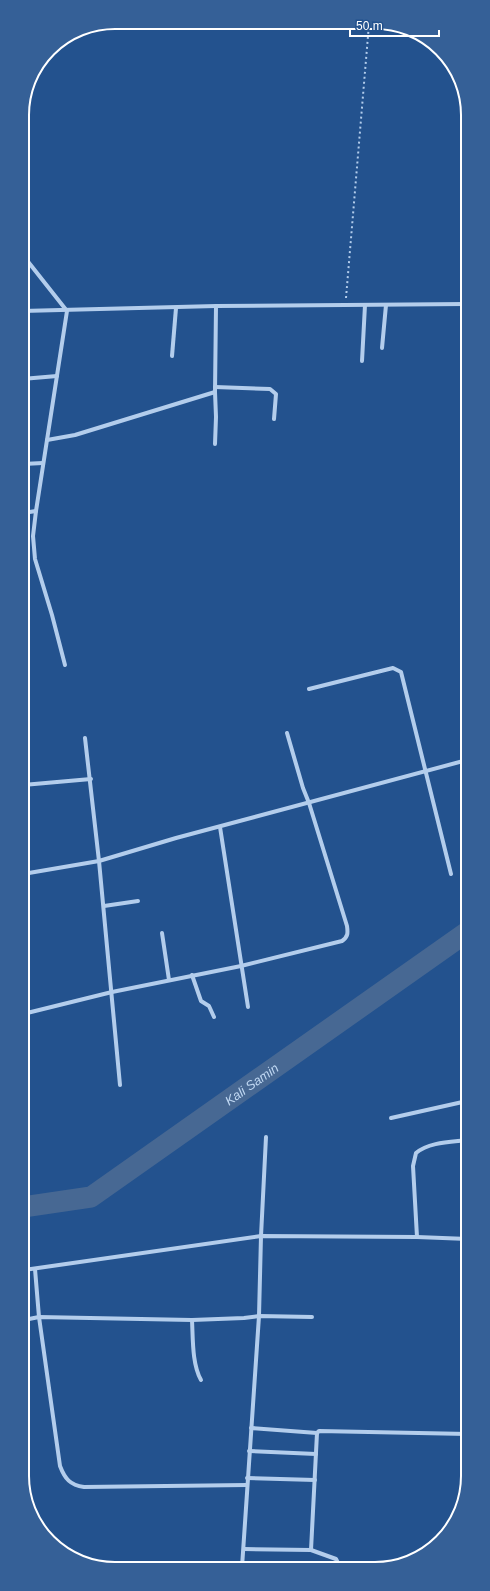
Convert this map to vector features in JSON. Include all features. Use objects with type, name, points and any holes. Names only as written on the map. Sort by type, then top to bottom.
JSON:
[{"type":"street","points":[[29,263],[67,311],[33,536],[35,560],[48,600],[65,666]]},
{"type":"street","points":[[29,311],[216,306],[461,304]]},
{"type":"street","points":[[362,360],[365,305]]},
{"type":"street","points":[[382,348],[386,305]]},
{"type":"street","points":[[215,444],[216,417],[214,389],[216,306]]},
{"type":"street","points":[[172,356],[176,308]]},
{"type":"street","points":[[29,378],[57,376]]},
{"type":"street","points":[[47,440],[75,435],[214,389],[270,389],[276,394],[274,419]]},
{"type":"street","points":[[29,463],[43,462]]},
{"type":"street","points":[[29,512],[36,511]]},
{"type":"street","points":[[309,688],[393,668],[401,672],[451,874]]},
{"type":"street","points":[[29,1013],[112,992],[241,966],[342,941],[348,935],[347,926],[309,802],[303,788],[286,733]]},
{"type":"street","points":[[85,738],[91,779],[104,906],[120,1085]]},
{"type":"street","points":[[29,873],[99,861],[176,838],[461,761]]},
{"type":"street","points":[[29,784],[91,779]]},
{"type":"street","points":[[220,827],[248,1007]]},
{"type":"street","points":[[104,906],[138,901]]},
{"type":"street","points":[[162,933],[169,980]]},
{"type":"street","points":[[192,976],[201,1002],[209,1006],[214,1017]]},
{"type":"street","points":[[391,1118],[461,1102]]},
{"type":"street","points":[[243,1562],[258,1316],[260,1236],[266,1137]]},
{"type":"street","points":[[417,1237],[413,1166],[416,1153],[424,1148],[436,1144],[461,1141]]},
{"type":"street","points":[[29,1270],[260,1236],[417,1237],[461,1240]]},
{"type":"street","points":[[35,1269],[39,1317],[60,1466],[63,1476],[76,1486],[84,1487],[247,1485]]},
{"type":"street","points":[[29,1319],[39,1317],[192,1320],[258,1316],[312,1317]]},
{"type":"street","points":[[192,1320],[196,1365],[201,1380]]},
{"type":"street","points":[[251,1428],[317,1433],[322,1430],[461,1434]]},
{"type":"street","points":[[311,1550],[317,1433]]},
{"type":"street","points":[[249,1451],[316,1454]]},
{"type":"street","points":[[247,1478],[315,1480]]},
{"type":"street","points":[[244,1549],[311,1550],[336,1559],[338,1562]]},
{"type":"path","points":[[346,304],[369,29]]},
{"type":"waterway","name":"Kali Samin","points":[[29,1206],[91,1197],[461,936]]}]
